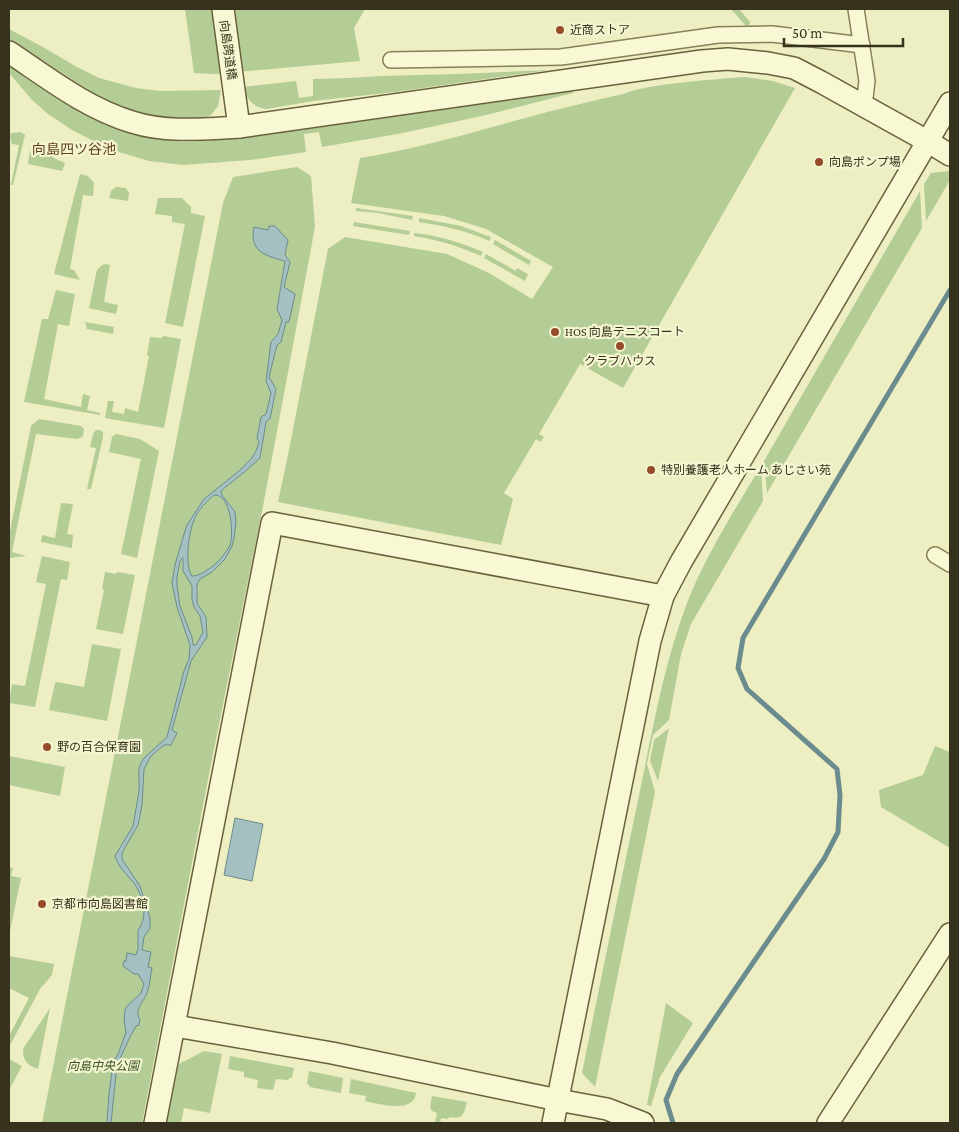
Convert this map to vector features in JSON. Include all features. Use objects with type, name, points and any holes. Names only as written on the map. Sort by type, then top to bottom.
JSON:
[{"type":"street","name":"向島跨道橋","points":[[223,9],[239,127]]},
{"type":"street","points":[[856,9],[867,81],[864,106]]},
{"type":"street","points":[[391,60],[561,58],[718,35],[772,34],[862,45]]},
{"type":"street","points":[[603,51],[605,74]]},
{"type":"street","points":[[9,52],[70,93],[99,109],[132,122],[174,129],[239,127],[702,60],[728,59],[768,63],[794,68],[950,155]]},
{"type":"street","points":[[553,1123],[650,641],[663,596],[681,562],[950,103]]},
{"type":"street","points":[[155,1123],[272,523],[663,596]]},
{"type":"street","points":[[935,555],[950,564]]},
{"type":"street","points":[[828,1123],[948,943]]},
{"type":"street","points":[[175,1026],[332,1053],[607,1109],[643,1123]]},
{"type":"green space","points":[[185,9],[365,9],[354,28],[360,61],[215,74],[194,73]]},
{"type":"green space","points":[[731,9],[739,9],[750,22],[749,25],[746,26]]},
{"type":"green space","points":[[9,29],[99,78],[136,88],[160,91],[221,90],[218,106],[211,115],[204,118],[153,116],[131,111],[93,93],[9,39]]},
{"type":"green space","points":[[9,65],[60,100],[108,126],[157,139],[182,142],[207,141],[572,89],[573,93],[403,133],[322,147],[319,132],[304,134],[306,152],[250,160],[183,165],[149,161],[119,152],[72,130],[48,114],[32,100],[9,73]]},
{"type":"green space","points":[[549,70],[395,92],[313,101],[267,109],[258,107],[251,102],[243,87],[296,81],[299,98],[313,96],[313,79]]},
{"type":"green space","name":"HOS 向島テニスコート","points":[[744,77],[773,81],[795,88],[623,388],[580,364],[539,434],[544,437],[540,442],[536,439],[504,493],[513,499],[501,545],[278,502],[328,249],[345,237],[447,254],[489,273],[532,299],[553,267],[486,229],[444,216],[351,203],[360,158],[424,145],[648,87]]},
{"type":"green space","points":[[21,132],[25,135],[13,185],[11,185],[19,145],[12,144],[10,137],[11,133]]},
{"type":"green space","points":[[35,145],[65,163],[62,171],[28,164],[30,151]]},
{"type":"green space","name":"向島中央公園","points":[[297,167],[311,176],[315,227],[264,501],[142,1123],[42,1123],[223,203],[233,177]]},
{"type":"green space","points":[[950,171],[950,180],[926,221],[924,184],[931,173]]},
{"type":"green space","points":[[80,174],[88,176],[94,183],[93,196],[83,195],[70,269],[74,270],[80,280],[54,274]]},
{"type":"green space","points":[[116,187],[126,188],[129,193],[128,201],[109,198],[111,191]]},
{"type":"green space","points":[[920,191],[922,228],[767,493],[764,461]]},
{"type":"green space","points":[[158,198],[182,198],[191,207],[191,213],[205,216],[183,327],[165,323],[185,224],[172,222],[172,216],[155,214]]},
{"type":"green space","points":[[356,208],[413,216],[412,220],[378,213],[356,211]]},
{"type":"green space","points":[[419,218],[461,226],[491,237],[489,241],[463,231],[419,222]]},
{"type":"green space","points":[[354,222],[410,231],[409,235],[353,226]]},
{"type":"green space","points":[[414,233],[450,240],[483,252],[481,256],[432,239],[414,236]]},
{"type":"green space","points":[[495,240],[531,261],[529,265],[493,244]]},
{"type":"green space","points":[[486,254],[516,271],[517,268],[528,274],[525,281],[484,258]]},
{"type":"green space","points":[[106,264],[110,265],[104,302],[118,305],[116,314],[89,308],[97,270]]},
{"type":"green space","points":[[56,290],[75,294],[69,326],[58,324],[44,399],[81,407],[83,394],[90,396],[87,410],[100,413],[100,415],[24,402],[42,319],[48,319]]},
{"type":"green space","points":[[85,322],[114,327],[113,334],[87,329]]},
{"type":"green space","points":[[163,336],[181,339],[164,428],[105,418],[108,401],[114,401],[112,412],[124,414],[125,408],[138,412],[149,356],[147,355],[150,337],[162,338]]},
{"type":"green space","points":[[39,419],[81,426],[84,429],[83,436],[78,439],[36,434],[12,552],[26,556],[9,558],[9,536],[31,426]]},
{"type":"green space","points":[[96,430],[103,432],[103,437],[91,489],[87,489],[96,448],[90,447]]},
{"type":"green space","points":[[116,434],[140,439],[159,451],[137,558],[121,554],[141,459],[109,452],[112,437]]},
{"type":"green space","points":[[761,466],[763,501],[691,624],[681,654],[669,720],[653,735],[647,764],[655,792],[595,1087],[582,1073],[665,672],[679,626],[695,585],[721,533]]},
{"type":"green space","points":[[61,503],[73,504],[67,534],[73,535],[72,548],[41,542],[42,535],[55,538]]},
{"type":"green space","points":[[42,556],[70,562],[67,580],[61,579],[35,707],[9,703],[12,684],[25,686],[46,584],[36,582]]},
{"type":"green space","points":[[105,572],[135,575],[123,634],[96,629],[104,590],[102,589]]},
{"type":"green space","points":[[92,644],[121,649],[107,721],[49,710],[56,682],[84,687]]},
{"type":"green space","points":[[669,728],[658,781],[650,761],[654,740]]},
{"type":"green space","points":[[935,746],[950,752],[950,848],[881,807],[879,790],[923,775]]},
{"type":"green space","points":[[9,756],[65,767],[60,796],[9,785]]},
{"type":"green space","points":[[9,867],[13,868],[11,876],[21,878],[9,936]]},
{"type":"green space","points":[[9,956],[54,964],[52,975],[40,989],[9,1047],[9,1036],[29,998],[9,988]]},
{"type":"green space","points":[[666,1003],[693,1023],[660,1077],[651,1106],[647,1105]]},
{"type":"green space","points":[[50,1008],[38,1069],[26,1062],[23,1049]]},
{"type":"green space","points":[[204,1051],[222,1054],[210,1113],[184,1108],[181,1123],[167,1123],[179,1064]]},
{"type":"green space","points":[[230,1056],[294,1068],[292,1077],[287,1080],[276,1079],[273,1090],[257,1088],[258,1080],[244,1077],[244,1072],[228,1069]]},
{"type":"green space","points":[[9,1059],[22,1066],[9,1090]]},
{"type":"green space","points":[[309,1071],[343,1078],[341,1093],[310,1087],[307,1083]]},
{"type":"green space","points":[[351,1079],[416,1093],[414,1099],[409,1104],[403,1106],[365,1101],[366,1096],[349,1093]]},
{"type":"green space","points":[[432,1096],[467,1102],[464,1113],[457,1118],[441,1118],[440,1123],[435,1123],[437,1113],[432,1111],[430,1107]]},
{"type":"water","points":[[269,226],[275,226],[288,240],[285,255],[290,262],[284,287],[295,294],[289,322],[286,322],[281,342],[277,345],[269,377],[276,389],[270,419],[266,422],[260,458],[221,492],[235,512],[236,522],[232,546],[225,559],[212,572],[200,579],[197,584],[197,603],[206,617],[207,637],[191,661],[172,730],[177,733],[171,745],[164,745],[151,756],[144,769],[142,805],[138,825],[122,853],[122,859],[140,886],[150,918],[150,928],[144,937],[142,950],[151,952],[148,967],[152,968],[148,990],[138,1013],[139,1025],[136,1026],[117,1065],[111,1123],[107,1123],[113,1063],[126,1032],[125,1010],[141,993],[144,984],[138,974],[134,974],[123,966],[127,953],[136,955],[138,949],[138,930],[144,912],[142,899],[137,887],[120,867],[115,856],[133,826],[139,791],[139,768],[144,758],[167,737],[184,671],[189,659],[190,645],[177,607],[172,583],[175,565],[187,525],[204,499],[251,459],[259,442],[257,438],[261,417],[266,414],[271,393],[266,381],[271,342],[278,334],[282,320],[277,309],[285,261],[271,257],[256,247],[253,235],[254,227],[268,230]],"holes":[[[214,495],[220,496],[228,507],[232,532],[230,545],[224,555],[212,567],[201,574],[192,576],[188,564],[192,525],[205,503]],[[182,558],[183,571],[192,586],[192,600],[200,616],[203,632],[196,645],[193,645],[192,637],[180,606],[177,577]]]},
{"type":"water","points":[[235,818],[263,824],[252,881],[224,875]]},
{"type":"waterway","points":[[673,1123],[666,1100],[677,1074],[824,859],[838,832],[840,795],[837,769],[747,689],[738,668],[743,638],[950,290]]},
{"type":"place","name":"近商ストア","points":[[560,30]]},
{"type":"place","name":"向島ポンプ場","points":[[819,162]]},
{"type":"place","name":"HOS 向島テニスコート","points":[[555,332]]},
{"type":"place","name":"クラブハウス","points":[[620,346]]},
{"type":"place","name":"特別養護老人ホーム あじさい苑","points":[[651,470]]},
{"type":"place","name":"野の百合保育園","points":[[47,747]]},
{"type":"place","name":"京都市向島図書館","points":[[42,904]]},
{"type":"district","name":"向島四ツ谷池","points":[[74,149]]}]
